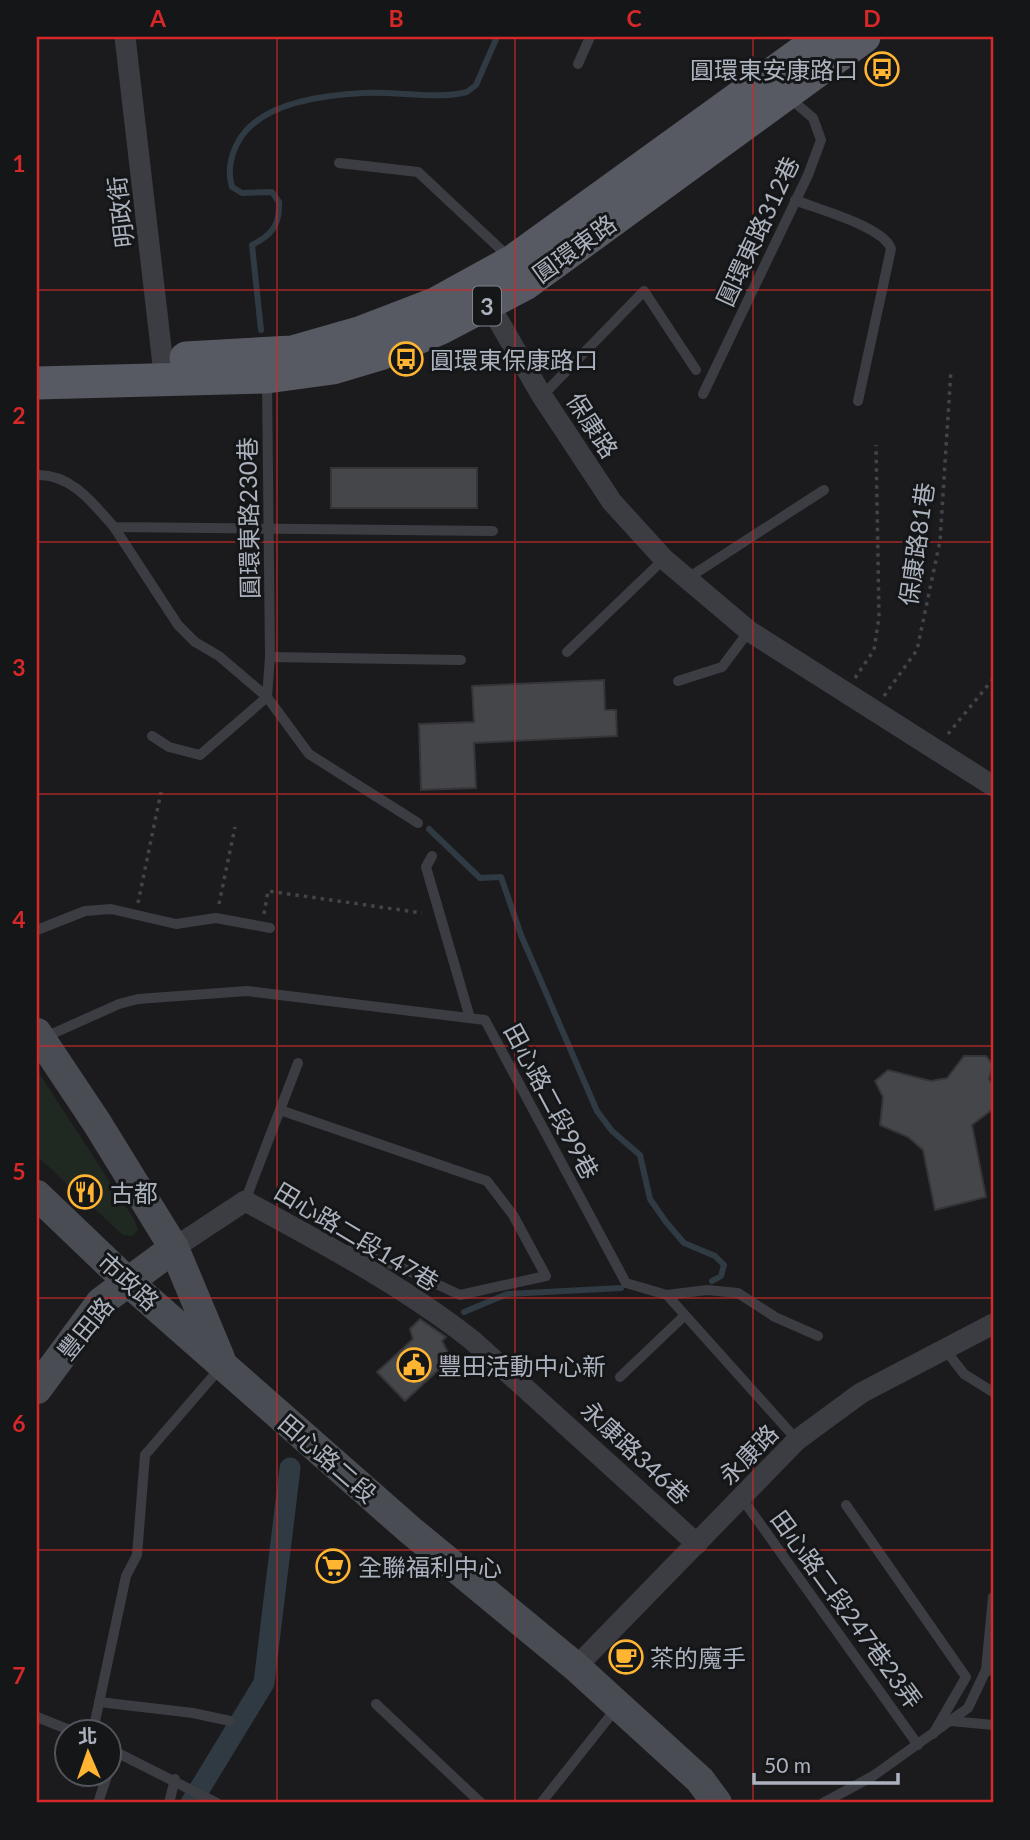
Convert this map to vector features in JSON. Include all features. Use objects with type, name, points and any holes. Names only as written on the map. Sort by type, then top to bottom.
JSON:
[{"type":"main road","name":"圓環東路","points":[[37,360],[267,377],[333,369],[380,354],[519,272],[785,94],[864,37]]},
{"type":"main road","name":"圓環東路","points":[[519,272],[818,38]]},
{"type":"main road","name":"圓環東路","points":[[37,383],[164,371],[292,352],[362,332],[435,304],[483,294]]},
{"type":"street","name":"明政街","points":[[125,37],[164,371]]},
{"type":"street","name":"保康路","points":[[483,294],[542,396],[611,502],[664,559],[749,631],[993,786]]},
{"type":"street","name":"田心路二段","points":[[38,1036],[97,1123],[174,1248],[223,1365],[410,1530],[576,1667],[700,1780],[717,1803]]},
{"type":"street","name":"市政路","points":[[37,1195],[127,1281],[223,1365]]},
{"type":"street","name":"田心路二段147巷","points":[[174,1248],[245,1201],[314,1238],[444,1317]]},
{"type":"street","name":"豐田路","points":[[37,1389],[92,1311],[127,1281],[174,1248]]},
{"type":"street","name":"永康路346巷","points":[[444,1317],[540,1398],[697,1544]]},
{"type":"street","name":"永康路","points":[[576,1667],[797,1440],[861,1393],[993,1324]]},
{"type":"lane","points":[[578,64],[590,37]]},
{"type":"lane","name":"圓環東路312巷","points":[[703,394],[821,140],[813,118],[785,94]]},
{"type":"lane","points":[[339,163],[418,172],[519,272]]},
{"type":"lane","points":[[795,200],[876,232],[889,243],[891,249],[858,401]]},
{"type":"lane","points":[[542,396],[645,291],[696,370]]},
{"type":"lane","name":"圓環東路230巷","points":[[267,377],[270,529],[270,657],[267,697]]},
{"type":"lane","points":[[37,475],[57,474],[91,501],[114,527],[178,625],[195,642],[219,656],[267,697],[309,754],[418,823]]},
{"type":"lane","points":[[688,578],[824,490]]},
{"type":"lane","points":[[114,527],[493,531]]},
{"type":"lane","points":[[567,652],[664,559]]},
{"type":"lane","points":[[678,681],[722,667],[749,631]]},
{"type":"lane","points":[[270,657],[461,660]]},
{"type":"lane","points":[[152,736],[169,747],[200,755],[267,697]]},
{"type":"lane","points":[[432,856],[426,867],[470,1018]]},
{"type":"lane","points":[[37,930],[85,911],[111,909],[176,924],[216,918],[266,927]]},
{"type":"lane","name":"田心路二段99巷","points":[[38,1036],[138,999],[247,991],[485,1020],[626,1283],[667,1295]]},
{"type":"lane","points":[[245,1201],[298,1063]]},
{"type":"lane","points":[[280,1110],[487,1181],[513,1215],[546,1276],[460,1295],[402,1268],[314,1238]]},
{"type":"lane","points":[[667,1295],[707,1290],[738,1293],[775,1317],[818,1336]]},
{"type":"lane","points":[[667,1295],[797,1440]]},
{"type":"lane","points":[[620,1377],[684,1316]]},
{"type":"lane","points":[[944,1348],[964,1374],[993,1392]]},
{"type":"lane","points":[[96,1717],[126,1576],[137,1555],[145,1455],[223,1365]]},
{"type":"lane","name":"田心路二段247巷23弄","points":[[741,1497],[918,1745]]},
{"type":"lane","points":[[846,1505],[966,1677],[933,1734]]},
{"type":"lane","points":[[823,1803],[873,1776],[968,1708],[990,1671],[993,1597]]},
{"type":"lane","points":[[99,1702],[193,1713],[230,1721]]},
{"type":"lane","points":[[376,1703],[481,1803]]},
{"type":"lane","points":[[541,1803],[618,1706]]},
{"type":"lane","points":[[951,1721],[993,1725]]},
{"type":"lane","points":[[122,1754],[217,1803]]},
{"type":"lane","points":[[169,1803],[175,1779]]},
{"type":"path","name":"保康路81巷","points":[[874,709],[917,650],[940,541],[951,370]]},
{"type":"path","points":[[845,691],[874,650],[879,617],[876,445]]},
{"type":"path","points":[[936,749],[993,680]]},
{"type":"path","points":[[135,915],[161,792]]},
{"type":"path","points":[[216,918],[234,827]]},
{"type":"path","points":[[266,927],[268,891],[422,913]]},
{"type":"shaded area","points":[[37,1070],[134,1219],[138,1230],[132,1236],[123,1235],[37,1156]]},
{"type":"building","points":[[331,468],[477,468],[477,508],[331,508]]},
{"type":"building","points":[[604,680],[605,710],[616,710],[617,736],[474,743],[476,788],[421,790],[419,724],[474,722],[472,686]]},
{"type":"building","points":[[964,1056],[986,1056],[993,1065],[989,1079],[993,1085],[993,1109],[972,1125],[986,1197],[935,1210],[923,1150],[908,1137],[880,1125],[883,1097],[875,1081],[888,1070],[931,1081],[947,1078]]},
{"type":"building","name":"豐田活動中心新","points":[[420,1319],[446,1337],[442,1341],[451,1358],[405,1401],[377,1372],[413,1339],[410,1329]]},
{"type":"waterway","points":[[261,330],[252,245],[270,233],[278,217],[279,202],[272,192],[242,193],[232,187],[231,161],[245,131],[274,111],[310,99],[364,93],[442,95],[467,92],[476,85],[497,37]]},
{"type":"waterway","points":[[429,829],[480,878],[501,877],[521,935],[597,1111],[612,1131],[640,1155],[650,1199],[666,1222],[684,1243],[715,1256],[724,1265],[721,1276],[712,1281]]},
{"type":"waterway","points":[[464,1312],[507,1294],[621,1288]]},
{"type":"waterway","points":[[191,1803],[264,1683],[290,1468]]},
{"type":"place","name":"圓環東安康路口","points":[[882,69]]},
{"type":"place","name":"圓環東保康路口","points":[[406,359]]},
{"type":"place","name":"古都","points":[[85,1192]]},
{"type":"place","name":"豐田活動中心新","points":[[414,1365]]},
{"type":"place","name":"全聯福利中心","points":[[333,1566]]},
{"type":"place","name":"茶的魔手","points":[[626,1657]]}]
